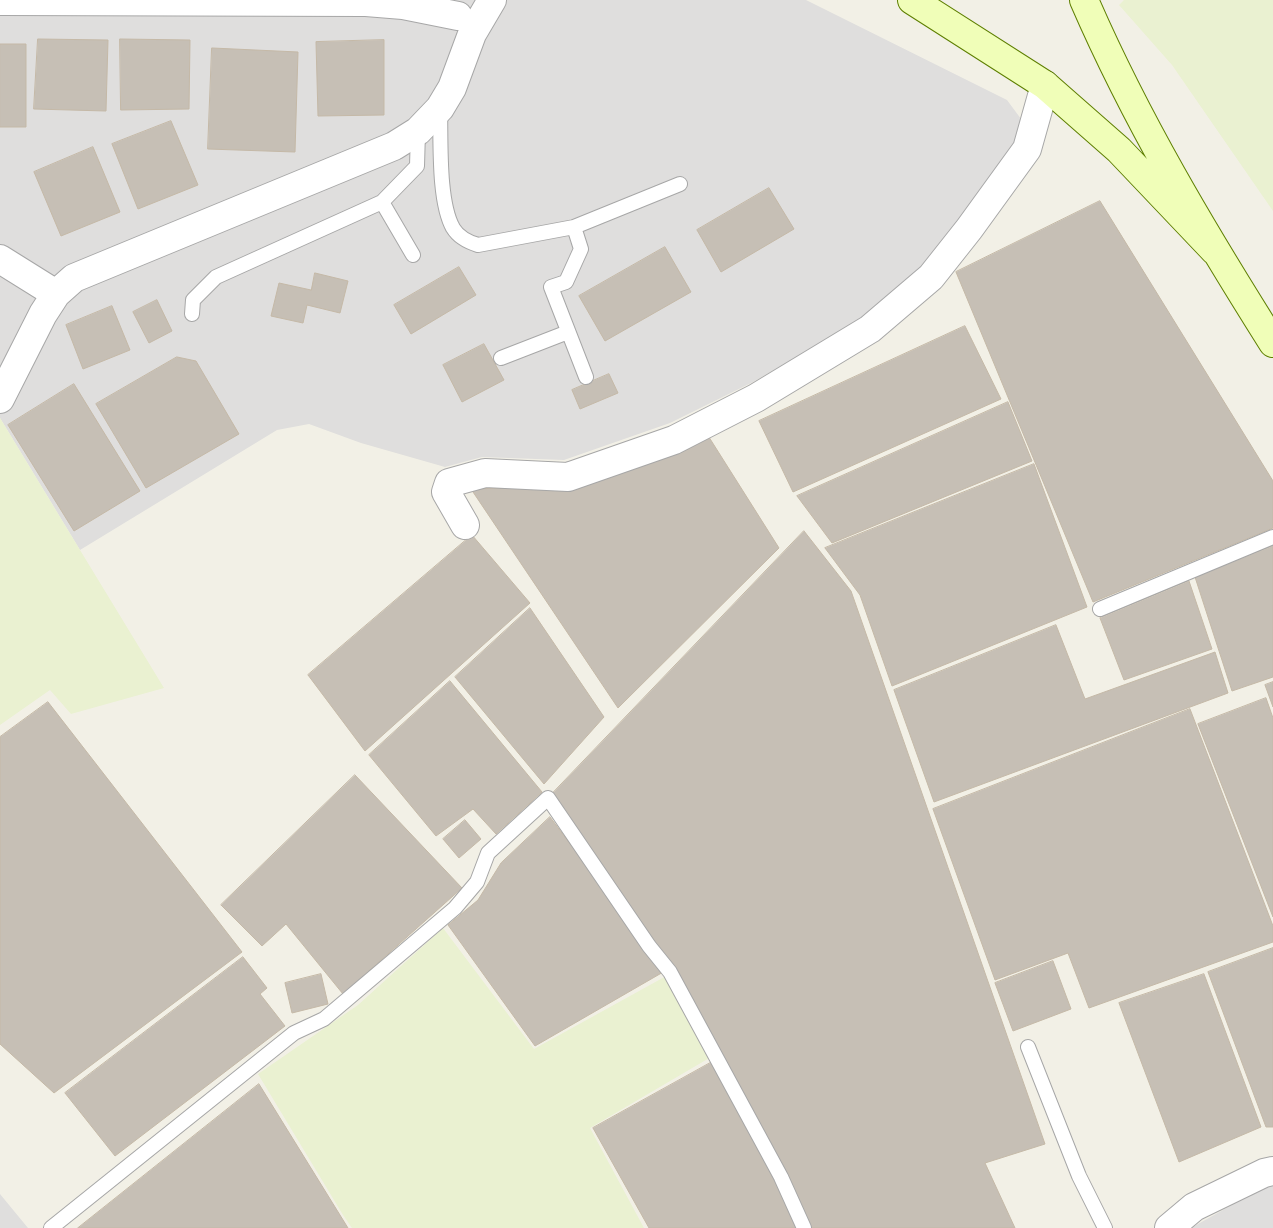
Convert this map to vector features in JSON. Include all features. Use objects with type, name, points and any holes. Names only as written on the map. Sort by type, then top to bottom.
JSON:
[{"type":"main road","points":[[912,0],[1045,85],[1119,150],[1215,251]]},
{"type":"main road","points":[[1084,0],[1136,112],[1215,251],[1273,343]]},
{"type":"street","points":[[0,0],[366,2],[403,5],[460,17],[492,0]]},
{"type":"street","points":[[0,399],[56,294],[74,278],[394,146],[418,131],[440,108],[452,88],[460,17]]},
{"type":"street","points":[[465,525],[446,492],[449,483],[485,473],[568,477],[674,440],[756,398],[870,329],[931,277],[969,230],[1027,149],[1045,85]]},
{"type":"street","points":[[0,259],[56,294]]},
{"type":"street","points":[[1170,1228],[1194,1207],[1264,1173],[1273,1171]]},
{"type":"lane","points":[[440,108],[446,209],[454,229],[464,240],[478,245],[574,227],[680,184]]},
{"type":"lane","points":[[192,314],[193,300],[216,277],[382,202],[417,166],[418,131]]},
{"type":"lane","points":[[382,202],[413,255]]},
{"type":"lane","points":[[574,227],[581,249],[566,282],[551,287],[586,377]]},
{"type":"lane","points":[[501,358],[568,332]]},
{"type":"lane","points":[[1100,609],[1273,536]]},
{"type":"lane","points":[[51,1228],[294,1033],[324,1019],[455,908],[477,882],[488,852],[548,798],[649,946],[670,972],[781,1177],[804,1228]]},
{"type":"lane","points":[[1028,1047],[1080,1176],[1104,1228]]},
{"type":"shaded area","points":[[0,0],[806,0],[1007,100],[1024,123],[1012,152],[920,270],[863,319],[753,382],[670,423],[564,460],[482,457],[445,467],[361,443],[309,424],[277,430],[80,550],[0,418]]},
{"type":"shaded area","points":[[1269,1184],[1273,1184],[1273,1228],[1191,1228]]},
{"type":"shaded area","points":[[0,1194],[28,1228],[0,1228]]},
{"type":"green space","points":[[1124,0],[1273,0],[1273,211],[1172,65],[1119,5]]},
{"type":"green space","points":[[0,418],[164,688],[71,714],[50,690],[0,725]]},
{"type":"green space","points":[[443,928],[534,1049],[668,975],[711,1057],[590,1128],[644,1228],[352,1228],[343,1215],[258,1074],[358,1005]]},
{"type":"building","points":[[38,39],[108,40],[106,111],[34,109]]},
{"type":"building","points":[[120,39],[190,40],[189,109],[121,110]]},
{"type":"building","points":[[384,40],[384,115],[318,116],[316,42]]},
{"type":"building","points":[[0,44],[26,44],[26,127],[0,127]]},
{"type":"building","points":[[212,48],[298,52],[295,152],[208,149]]},
{"type":"building","points":[[171,121],[198,185],[138,209],[112,144]]},
{"type":"building","points":[[93,147],[120,212],[61,236],[34,172]]},
{"type":"building","points":[[769,188],[794,229],[721,272],[697,230]]},
{"type":"building","points":[[1100,201],[1273,481],[1273,528],[1093,602],[956,272]]},
{"type":"building","points":[[665,247],[691,292],[605,341],[579,296]]},
{"type":"building","points":[[459,267],[476,295],[411,334],[394,305]]},
{"type":"building","points":[[315,273],[348,281],[340,313],[307,305],[303,323],[271,316],[279,283],[311,290]]},
{"type":"building","points":[[157,300],[172,331],[149,343],[133,312]]},
{"type":"building","points":[[112,306],[130,350],[83,369],[66,325]]},
{"type":"building","points":[[965,326],[1001,399],[793,492],[759,421]]},
{"type":"building","points":[[484,344],[504,380],[462,402],[443,365]]},
{"type":"building","points":[[177,357],[196,361],[239,434],[146,488],[96,404]]},
{"type":"building","points":[[609,374],[618,393],[580,409],[572,390]]},
{"type":"building","points":[[74,384],[140,491],[74,531],[8,425]]},
{"type":"building","points":[[1008,402],[1032,461],[832,543],[797,496]]},
{"type":"building","points":[[707,434],[779,548],[618,708],[471,489],[566,486]]},
{"type":"building","points":[[1034,464],[1087,607],[892,686],[860,595],[825,548]]},
{"type":"building","points":[[804,531],[851,591],[1045,1144],[985,1163],[1015,1228],[810,1228],[673,973],[551,795]]},
{"type":"building","points":[[472,535],[530,603],[365,751],[308,675]]},
{"type":"building","points":[[1273,546],[1273,677],[1232,691],[1195,577]]},
{"type":"building","points":[[1189,581],[1212,649],[1124,680],[1100,618]]},
{"type":"building","points":[[530,608],[604,717],[544,784],[455,677]]},
{"type":"building","points":[[1056,625],[1085,699],[1215,652],[1228,693],[934,802],[894,690]]},
{"type":"building","points":[[450,681],[542,792],[496,834],[473,809],[436,836],[369,755]]},
{"type":"building","points":[[1273,682],[1273,707],[1265,685]]},
{"type":"building","points":[[1266,698],[1273,718],[1273,917],[1198,724]]},
{"type":"building","points":[[48,702],[242,952],[54,1093],[0,1044],[0,737]]},
{"type":"building","points":[[1190,709],[1273,926],[1273,942],[1089,1008],[1068,953],[995,980],[933,809]]},
{"type":"building","points":[[355,775],[462,888],[343,994],[286,924],[262,946],[221,905]]},
{"type":"building","points":[[550,817],[665,971],[535,1046],[448,925],[478,900],[501,863]]},
{"type":"building","points":[[465,820],[481,839],[459,858],[443,839]]},
{"type":"building","points":[[1273,948],[1273,1127],[1266,1127],[1208,972]]},
{"type":"building","points":[[243,957],[267,988],[260,994],[285,1026],[115,1156],[65,1093]]},
{"type":"building","points":[[1053,961],[1071,1009],[1013,1031],[995,983]]},
{"type":"building","points":[[321,974],[328,1004],[292,1013],[285,983]]},
{"type":"building","points":[[1204,974],[1261,1127],[1179,1162],[1119,1003]]},
{"type":"building","points":[[712,1062],[801,1228],[649,1228],[593,1128]]},
{"type":"building","points":[[259,1084],[348,1228],[78,1228]]}]
